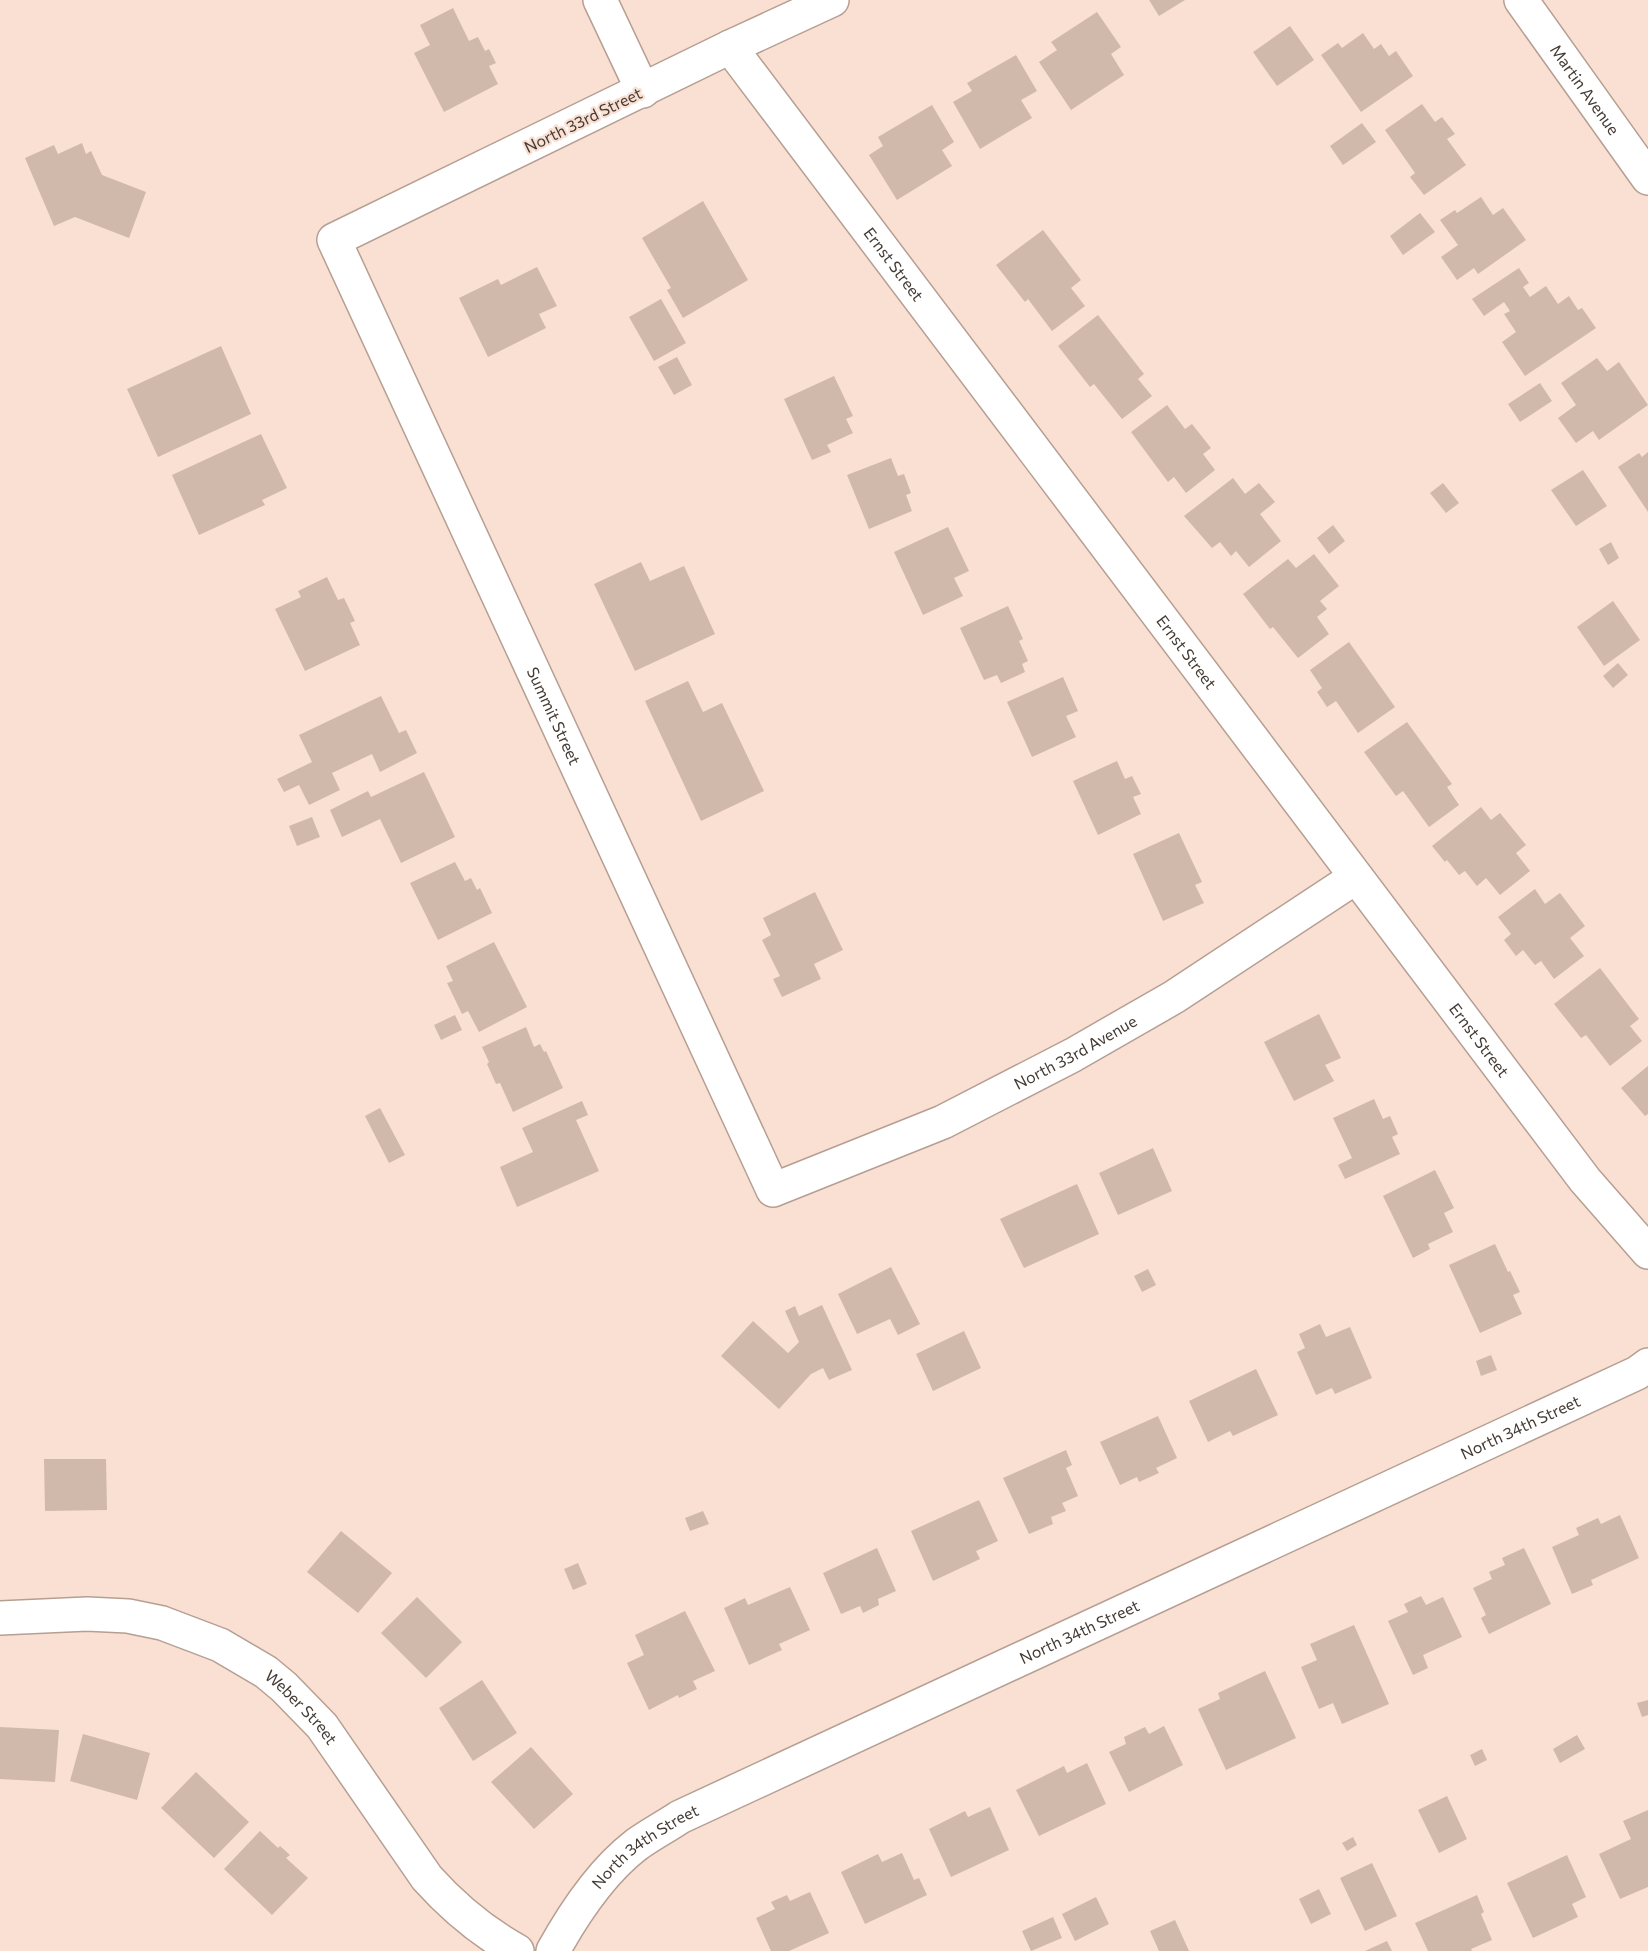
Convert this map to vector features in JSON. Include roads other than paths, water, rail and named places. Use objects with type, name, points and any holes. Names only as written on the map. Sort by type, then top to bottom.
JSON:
[{"type":"street","points":[[600,0],[643,91]]},
{"type":"street","name":"North 33rd Street","points":[[334,240],[730,47],[832,0]]},
{"type":"street","name":"Martin Avenue","points":[[1521,0],[1648,178]]},
{"type":"street","name":"Ernst Street","points":[[730,47],[1585,1179],[1648,1252]]},
{"type":"street","name":"Summit Street","points":[[334,240],[773,1190]]},
{"type":"street","name":"North 33rd Avenue","points":[[773,1190],[943,1122],[1073,1056],[1174,997],[1356,877]]},
{"type":"street","name":"North 34th Street","points":[[553,1951],[568,1924],[610,1869],[636,1845],[680,1817],[1626,1378],[1648,1365]]},
{"type":"street","name":"Weber Street","points":[[0,1618],[87,1614],[128,1616],[162,1623],[220,1645],[266,1672],[322,1726],[427,1878],[447,1900],[483,1930],[517,1951]]}]
